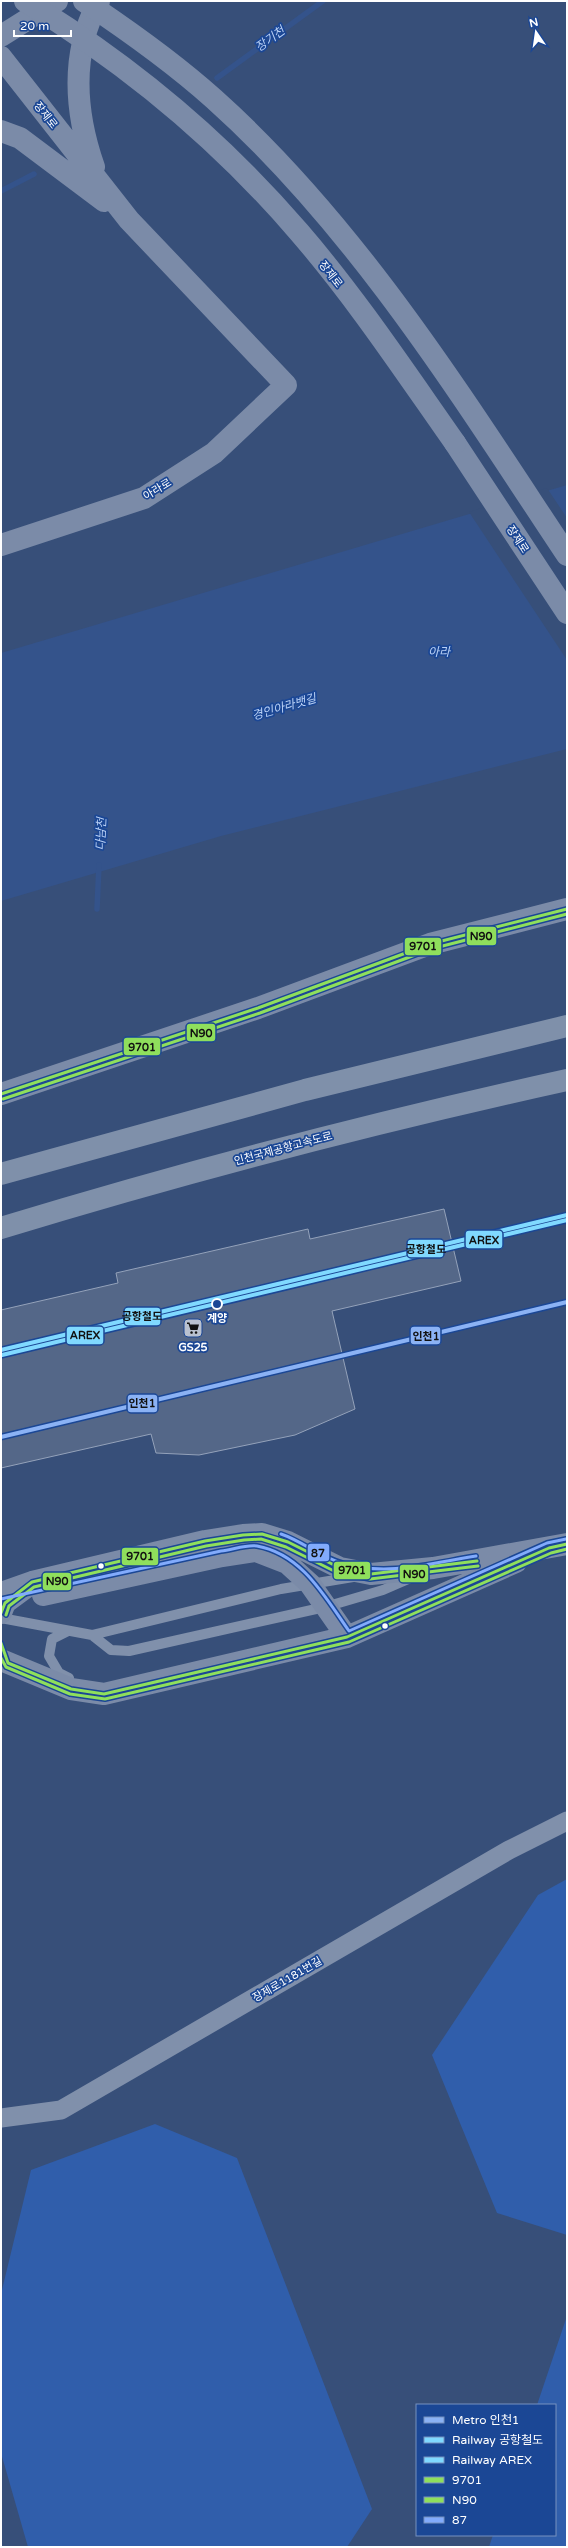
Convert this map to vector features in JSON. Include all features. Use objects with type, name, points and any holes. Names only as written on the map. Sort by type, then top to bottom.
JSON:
[{"type":"highway","points":[[1,1174],[305,1090],[567,1026]]},
{"type":"highway","name":"인천국제공항고속도로","points":[[1,1228],[109,1195],[365,1126],[567,1080]]},
{"type":"street","name":"장제로","points":[[25,1],[69,28],[158,93],[228,157],[299,232],[394,356],[455,443],[567,613]]},
{"type":"street","points":[[1,36],[57,1]]},
{"type":"street","points":[[84,1],[135,34],[215,100],[281,166],[340,232],[407,321],[567,555]]},
{"type":"street","points":[[99,1],[91,15],[78,63],[78,90],[86,143],[99,182]]},
{"type":"street","name":"장제로","points":[[1,57],[129,220],[286,385]]},
{"type":"street","points":[[1,131],[20,138],[129,220]]},
{"type":"street","name":"아라로","points":[[1,545],[144,498],[214,453],[286,385]]},
{"type":"street","points":[[1,1094],[258,1008],[430,944],[567,909]]},
{"type":"street","points":[[2,1606],[32,1582],[205,1541],[243,1535],[262,1534],[288,1542],[340,1568],[371,1574],[433,1568],[558,1546]]},
{"type":"street","points":[[1,1643],[5,1662],[71,1689],[104,1694],[347,1637],[558,1546]]},
{"type":"street","points":[[2,1606],[222,1556],[256,1551],[287,1563],[310,1584],[347,1637]]},
{"type":"street","name":"장제로1181번길","points":[[1,2118],[61,2110],[509,1850],[567,1821]]},
{"type":"lane","points":[[92,1635],[111,1650],[129,1651],[325,1607],[383,1590],[433,1568]]},
{"type":"lane","points":[[2,1606],[68,1631],[92,1635],[310,1584],[371,1574]]},
{"type":"lane","points":[[68,1631],[52,1639],[49,1656],[59,1673],[104,1694]]},
{"type":"shaded area","points":[[567,1879],[567,2235],[497,2213],[432,2055],[538,1895]]},
{"type":"shaded area","points":[[155,2124],[237,2158],[372,2509],[347,2547],[28,2547],[1,2453],[1,2294],[31,2170]]},
{"type":"shaded area","points":[[567,2316],[567,2547],[489,2547],[493,2536],[556,2536],[556,2404],[537,2404]]},
{"type":"water","name":"아라","points":[[567,485],[567,749],[221,836],[1,901],[1,653]]},
{"type":"pier","points":[[547,488],[567,518],[567,660],[469,512]]},
{"type":"building","points":[[444,1209],[461,1281],[332,1311],[355,1409],[295,1435],[199,1455],[156,1453],[151,1434],[1,1468],[1,1310],[118,1283],[116,1273],[308,1229],[310,1239]]},
{"type":"waterway","name":"장기천","points":[[217,78],[323,1]]},
{"type":"waterway","name":"장기천","points":[[1,191],[34,174]]},
{"type":"waterway","name":"다남천","points":[[97,909],[99,865]]},
{"type":"metro line","name":"인천1","points":[[1,1437],[567,1302]]},
{"type":"rail line","name":"공항철도","points":[[1,1350],[567,1215]]},
{"type":"rail line","name":"AREX","points":[[2,1355],[567,1220]]},
{"type":"transit line","name":"9701","points":[[1,1094],[258,1008],[430,944],[567,909]]},
{"type":"transit line","name":"N90","points":[[3,1099],[260,1013],[431,949],[567,914]]},
{"type":"transit line","name":"9701","points":[[1,1613],[5,1603],[32,1582],[205,1541],[243,1535],[262,1534],[288,1542],[340,1568],[371,1574],[477,1561]]},
{"type":"transit line","name":"87","points":[[281,1534],[342,1563],[375,1569],[392,1569],[426,1565],[476,1556]]},
{"type":"transit line","name":"N90","points":[[6,1615],[9,1606],[34,1587],[206,1546],[244,1540],[261,1539],[286,1547],[338,1573],[370,1579],[478,1566]]},
{"type":"transit line","name":"87","points":[[1,1599],[244,1546],[257,1546],[273,1551],[300,1567],[331,1604],[349,1631],[547,1543],[566,1539]]},
{"type":"transit line","name":"9701","points":[[1,1643],[8,1663],[71,1689],[104,1694],[347,1637],[549,1548],[567,1544]]},
{"type":"transit line","name":"N90","points":[[1,1658],[6,1667],[70,1694],[105,1699],[349,1642],[551,1553],[567,1549]]},
{"type":"place","name":"계양","points":[[217,1304]]},
{"type":"place","name":"GS25","points":[[193,1328]]},
{"type":"water label","name":"경인아라뱃길","points":[[284,707]]}]
